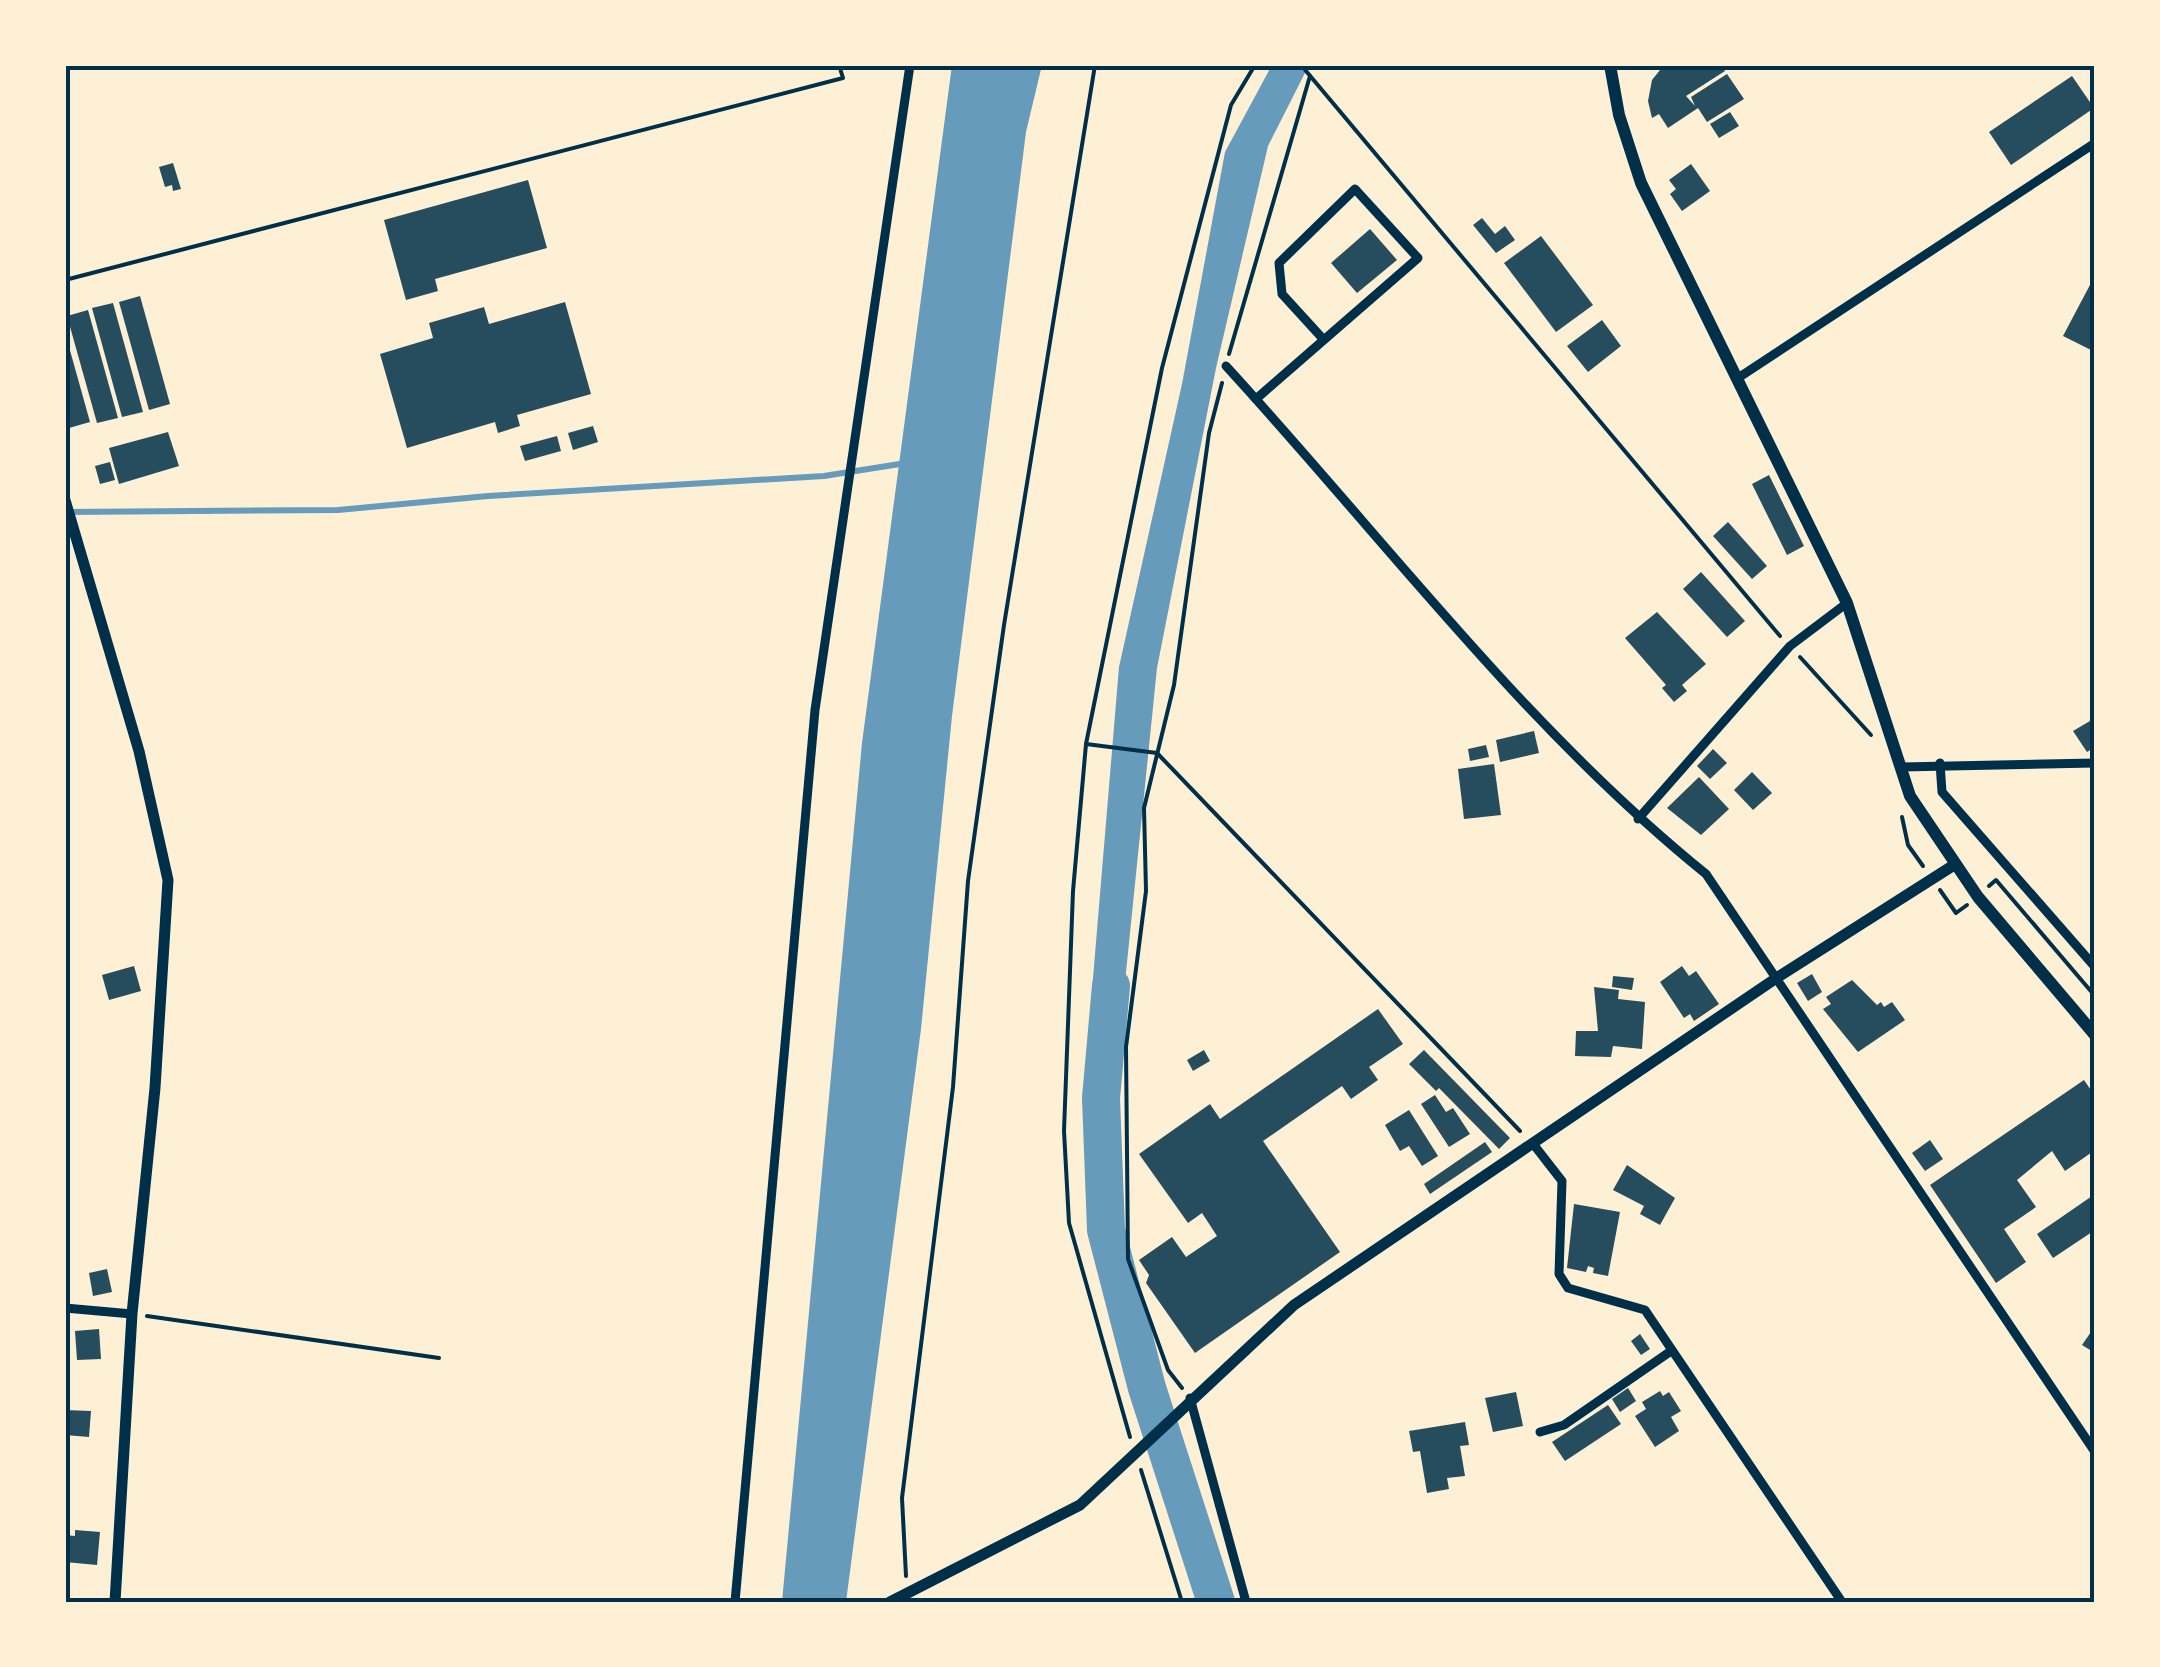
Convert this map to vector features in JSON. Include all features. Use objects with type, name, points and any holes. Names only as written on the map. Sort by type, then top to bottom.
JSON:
[{"type":"main road","points":[[1610,65],[1619,114],[1641,183],[1848,603],[1910,796],[1978,897],[2095,1035]]},
{"type":"street","points":[[734,1602],[816,710],[857,401],[910,65]]},
{"type":"street","points":[[1738,378],[2095,143]]},
{"type":"street","points":[[1256,399],[1324,340],[1418,258],[1356,189],[1280,262],[1282,294],[1324,340]]},
{"type":"street","points":[[1226,366],[1551,731],[1638,819],[1706,874],[2095,1452]]},
{"type":"street","points":[[65,500],[139,751],[168,880],[155,1088],[132,1314],[115,1602]]},
{"type":"street","points":[[1638,819],[1790,646],[1848,603]]},
{"type":"street","points":[[1940,763],[1942,792],[2095,967]]},
{"type":"street","points":[[1902,767],[1940,763],[2095,763]]},
{"type":"street","points":[[890,1602],[1080,1505],[1190,1398],[1294,1305],[1776,979],[1954,864]]},
{"type":"street","points":[[1534,1145],[1562,1182],[1557,1249],[1559,1274],[1568,1288],[1644,1310],[1842,1602]]},
{"type":"street","points":[[65,1308],[132,1314]]},
{"type":"street","points":[[1540,1432],[1564,1425],[1671,1351]]},
{"type":"street","points":[[1190,1398],[1246,1602]]},
{"type":"path","points":[[65,280],[843,78],[839,65]]},
{"type":"path","points":[[910,1592],[902,1498],[953,1087],[968,881],[1010,585],[1095,65]]},
{"type":"path","points":[[1182,1602],[1140,1449],[1069,1223],[1064,1114],[1073,892],[1086,744],[1162,368],[1231,105],[1255,65]]},
{"type":"path","points":[[1301,65],[1790,646],[1877,742]]},
{"type":"path","points":[[1190,1398],[1168,1370],[1128,1259],[1126,1047],[1146,891],[1144,808],[1174,685],[1209,433],[1310,76]]},
{"type":"path","points":[[1086,744],[1158,753],[1534,1145]]},
{"type":"path","points":[[1900,809],[1908,845],[1956,913],[1996,880],[2095,996]]},
{"type":"path","points":[[132,1314],[439,1358]]},
{"type":"water","points":[[952,65],[1042,65],[1026,132],[952,716],[921,1029],[846,1602],[782,1602],[862,743]]},
{"type":"water","points":[[1272,65],[1309,65],[1268,146],[1216,368],[1157,668],[1120,1031],[1088,1038],[1119,667],[1182,384],[1225,152]]},
{"type":"building","points":[[1664,65],[1721,65],[1725,71],[1686,96],[1695,106],[1691,97],[1727,74],[1744,99],[1707,122],[1698,108],[1668,128],[1659,114],[1652,118],[1648,101],[1652,80]]},
{"type":"building","points":[[2072,76],[2094,108],[2011,165],[1989,132]]},
{"type":"building","points":[[1730,112],[1739,126],[1719,138],[1710,124]]},
{"type":"building","points":[[173,163],[181,189],[173,191],[172,185],[165,187],[159,167]]},
{"type":"building","points":[[1691,164],[1710,191],[1682,211],[1670,194],[1676,189],[1669,180]]},
{"type":"building","points":[[528,180],[547,248],[435,279],[438,291],[406,300],[384,220]]},
{"type":"building","points":[[1482,218],[1495,234],[1505,226],[1515,240],[1496,253],[1473,225]]},
{"type":"building","points":[[1370,229],[1397,260],[1357,293],[1331,263]]},
{"type":"building","points":[[1541,236],[1593,305],[1556,332],[1504,263]]},
{"type":"building","points":[[2091,283],[2095,286],[2095,352],[2063,336]]},
{"type":"building","points":[[140,296],[170,404],[149,410],[119,302]]},
{"type":"building","points":[[565,302],[591,394],[517,415],[520,426],[498,433],[495,422],[407,448],[380,354],[433,338],[429,323],[484,307],[489,324]]},
{"type":"building","points":[[113,303],[143,412],[122,417],[92,308]]},
{"type":"building","points":[[88,310],[118,418],[97,423],[67,316]]},
{"type":"building","points":[[1602,320],[1621,346],[1588,372],[1567,346]]},
{"type":"building","points":[[66,336],[90,422],[69,428],[65,412]]},
{"type":"building","points":[[593,426],[598,442],[573,450],[568,433]]},
{"type":"building","points":[[168,432],[179,466],[119,484],[109,448]]},
{"type":"building","points":[[557,436],[561,451],[525,461],[520,446]]},
{"type":"building","points":[[110,462],[115,480],[100,484],[95,466]]},
{"type":"building","points":[[1769,475],[1804,546],[1787,555],[1752,484]]},
{"type":"building","points":[[1728,522],[1767,566],[1752,579],[1713,536]]},
{"type":"building","points":[[1701,572],[1745,621],[1727,637],[1683,589]]},
{"type":"building","points":[[1657,612],[1706,664],[1682,685],[1687,691],[1674,702],[1662,688],[1666,685],[1625,638]]},
{"type":"building","points":[[2095,718],[2095,747],[2087,752],[2073,731]]},
{"type":"building","points":[[1534,731],[1539,753],[1500,762],[1496,740]]},
{"type":"building","points":[[1486,745],[1489,757],[1470,761],[1468,749]]},
{"type":"building","points":[[1713,749],[1727,763],[1710,779],[1697,766]]},
{"type":"building","points":[[1494,764],[1501,815],[1464,819],[1458,769]]},
{"type":"building","points":[[1752,772],[1772,793],[1753,810],[1734,790]]},
{"type":"building","points":[[1699,777],[1729,809],[1701,835],[1667,808]]},
{"type":"building","points":[[134,966],[141,991],[109,1000],[102,975]]},
{"type":"building","points":[[1682,966],[1689,976],[1696,971],[1719,1004],[1694,1021],[1690,1014],[1684,1018],[1660,982]]},
{"type":"building","points":[[1812,974],[1822,992],[1808,1001],[1797,983]]},
{"type":"building","points":[[1613,976],[1634,978],[1632,990],[1612,987]]},
{"type":"building","points":[[1852,980],[1877,1005],[1881,1002],[1884,1007],[1892,1002],[1905,1020],[1858,1052],[1823,1009],[1831,1004],[1826,997]]},
{"type":"building","points":[[1594,987],[1619,990],[1618,999],[1645,1002],[1642,1049],[1613,1046],[1611,1057],[1575,1056],[1576,1031],[1598,1031]]},
{"type":"building","points":[[1378,1009],[1403,1044],[1369,1067],[1378,1080],[1351,1099],[1342,1086],[1263,1141],[1340,1252],[1195,1353],[1146,1283],[1149,1275],[1139,1260],[1172,1237],[1186,1257],[1217,1236],[1202,1213],[1188,1223],[1139,1154],[1210,1104],[1220,1119]]},
{"type":"building","points":[[1204,1050],[1210,1061],[1193,1071],[1187,1060]]},
{"type":"building","points":[[1424,1050],[1510,1138],[1499,1149],[1439,1088],[1436,1091],[1409,1064]]},
{"type":"building","points":[[2084,1080],[2095,1096],[2095,1121],[2090,1124],[2095,1132],[2095,1150],[2065,1171],[2052,1151],[2017,1180],[2036,1207],[2004,1229],[2026,1262],[1996,1283],[1930,1185]]},
{"type":"building","points":[[1435,1095],[1446,1112],[1453,1108],[1470,1134],[1449,1147],[1421,1104]]},
{"type":"building","points":[[1409,1110],[1438,1156],[1422,1166],[1409,1146],[1400,1151],[1385,1125]]},
{"type":"building","points":[[1930,1140],[1943,1159],[1925,1171],[1912,1153]]},
{"type":"building","points":[[1485,1142],[1492,1152],[1430,1194],[1424,1184]]},
{"type":"building","points":[[1627,1165],[1675,1198],[1660,1225],[1640,1214],[1644,1206],[1613,1190]]},
{"type":"building","points":[[2095,1194],[2095,1230],[2053,1258],[2037,1234]]},
{"type":"building","points":[[1574,1204],[1620,1212],[1608,1276],[1593,1273],[1594,1268],[1588,1266],[1586,1272],[1567,1268]]},
{"type":"building","points":[[107,1269],[112,1292],[93,1296],[89,1273]]},
{"type":"building","points":[[2095,1326],[2095,1353],[2082,1345]]},
{"type":"building","points":[[99,1329],[101,1359],[77,1360],[75,1331]]},
{"type":"building","points":[[1640,1334],[1650,1349],[1641,1355],[1631,1341]]},
{"type":"building","points":[[1628,1388],[1636,1401],[1620,1412],[1612,1399]]},
{"type":"building","points":[[1660,1391],[1663,1396],[1669,1392],[1681,1411],[1671,1417],[1679,1431],[1655,1447],[1635,1416],[1646,1409],[1642,1402]]},
{"type":"building","points":[[1516,1392],[1523,1426],[1493,1432],[1485,1398]]},
{"type":"building","points":[[1608,1405],[1621,1424],[1565,1461],[1552,1442]]},
{"type":"building","points":[[65,1410],[91,1411],[89,1437],[65,1435]]},
{"type":"building","points":[[1465,1422],[1469,1445],[1460,1446],[1465,1476],[1447,1478],[1449,1489],[1427,1493],[1420,1451],[1413,1452],[1409,1431]]},
{"type":"building","points":[[75,1530],[100,1532],[97,1565],[65,1562],[65,1535],[75,1536]]},
{"type":"waterway","points":[[66,512],[338,510],[488,496],[824,476],[906,463]]},
{"type":"waterway","points":[[1111,986],[1101,1098],[1106,1230],[1147,1388],[1216,1602]]}]
